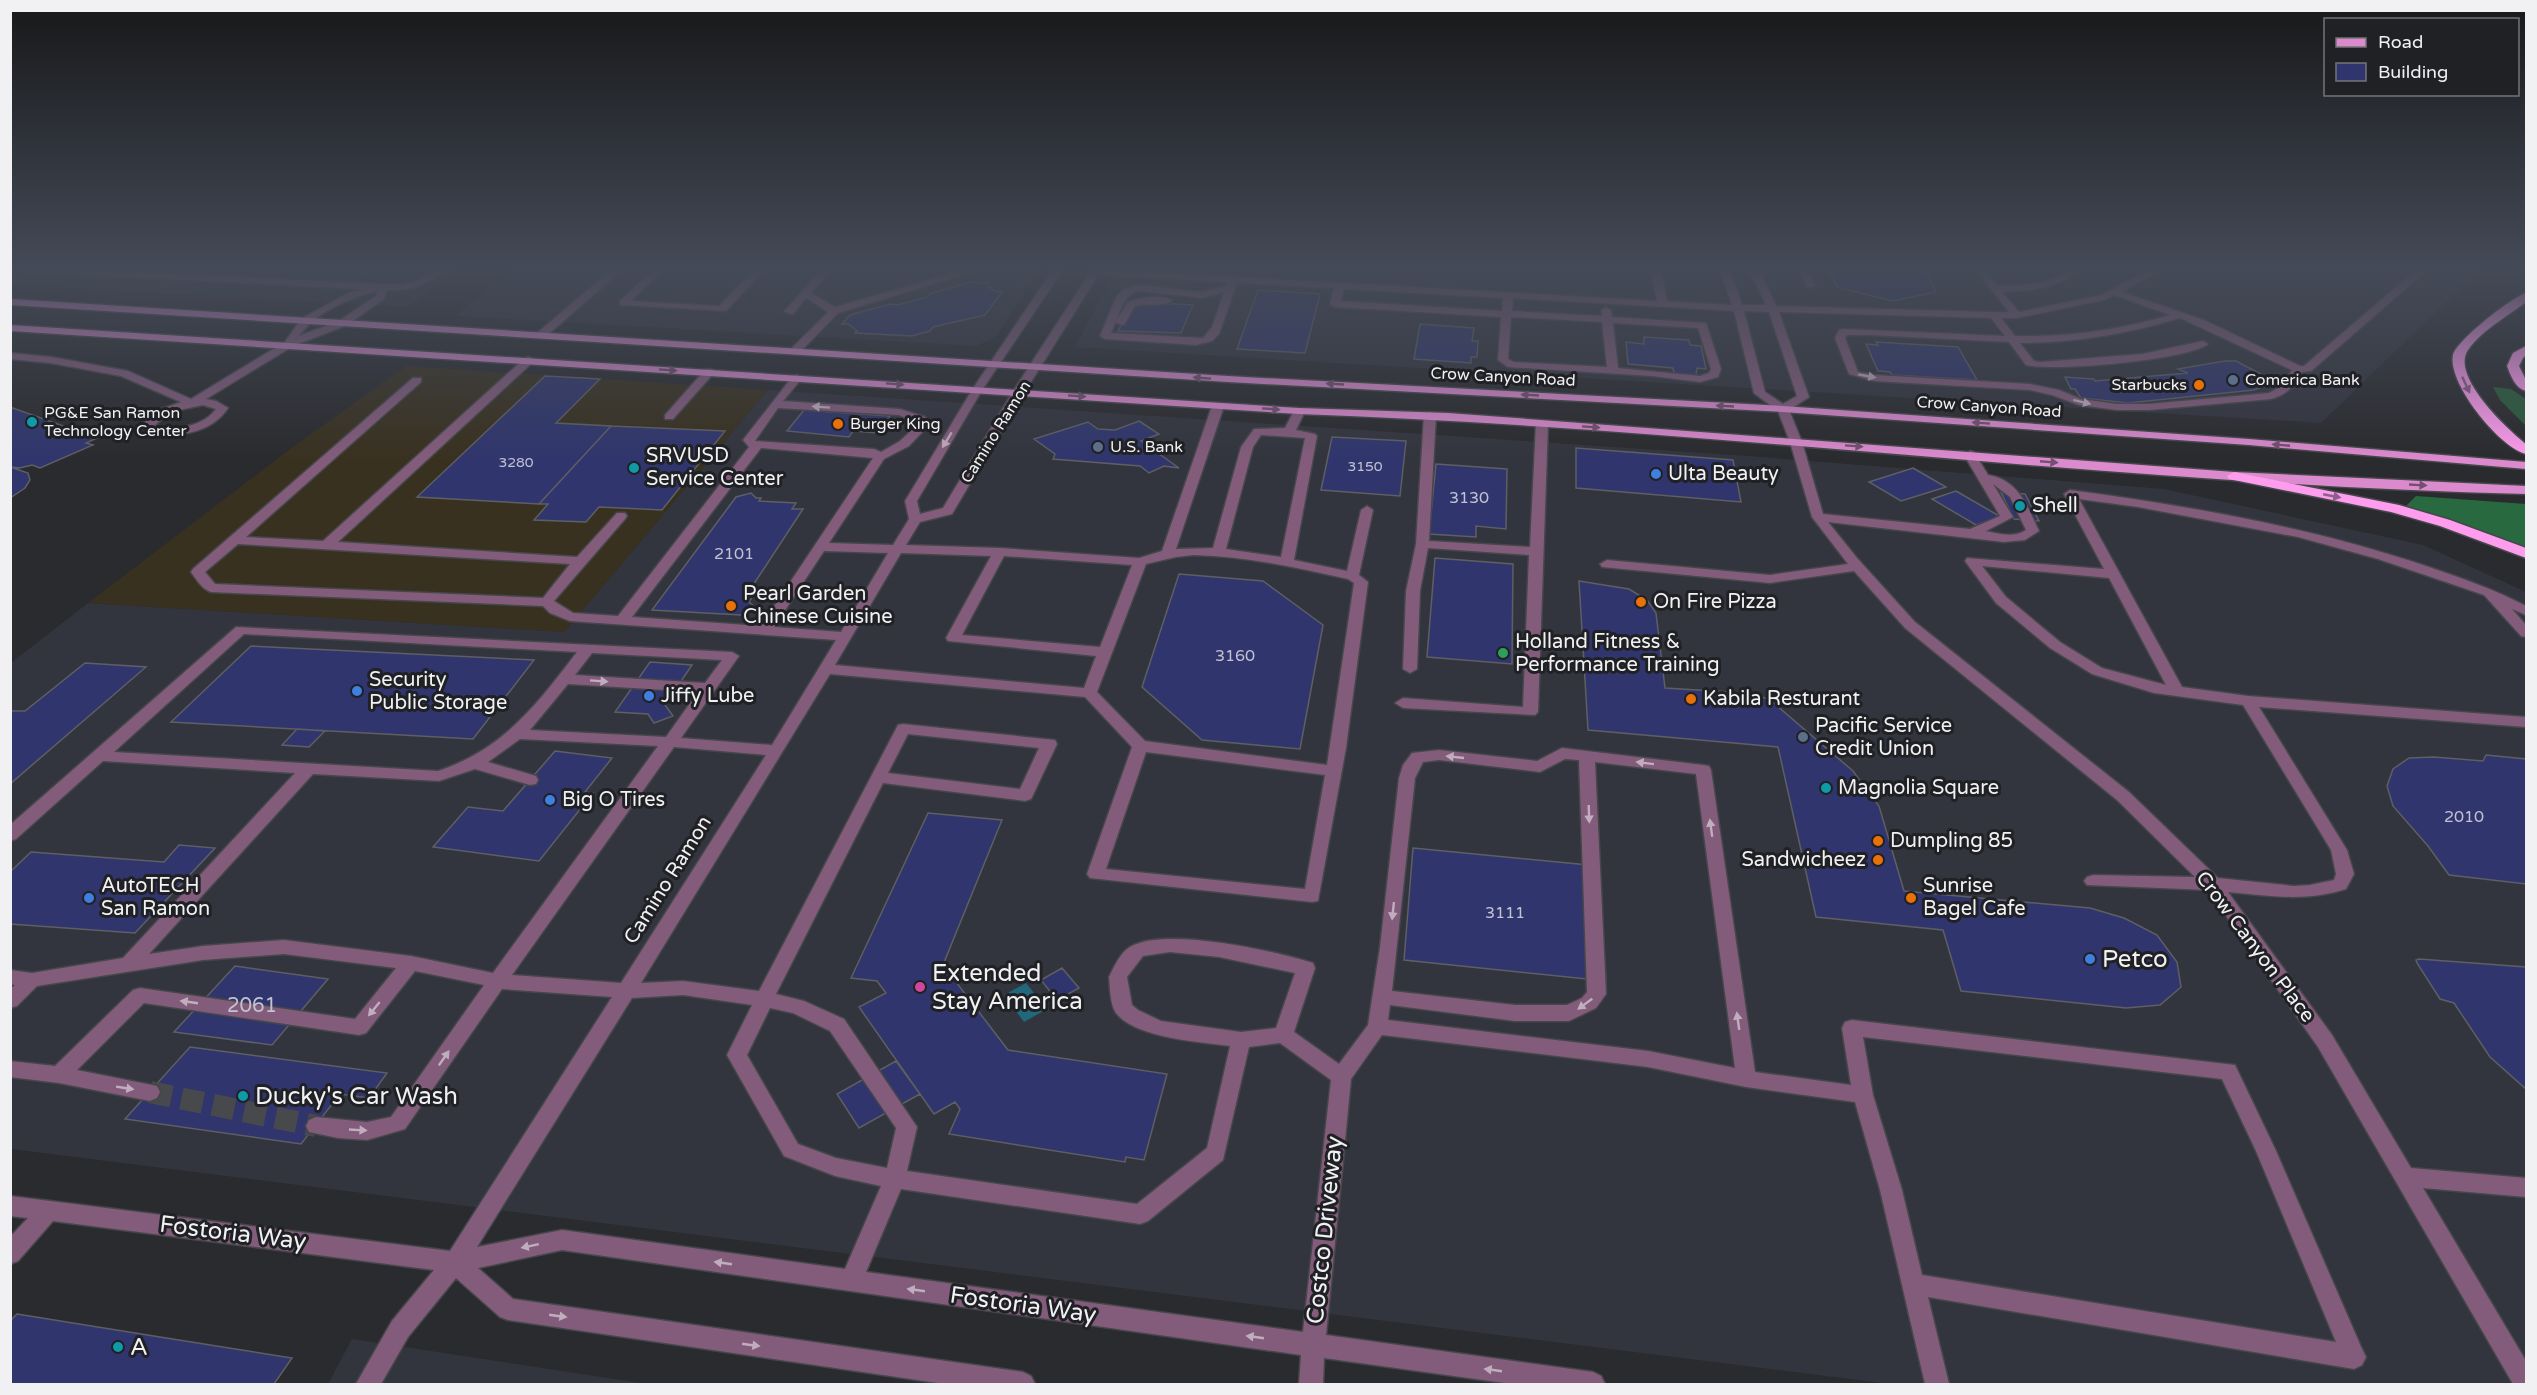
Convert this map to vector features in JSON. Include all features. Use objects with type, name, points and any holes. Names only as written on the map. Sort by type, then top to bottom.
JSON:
[{"type":"highway","points":[[2484,330],[2460,351],[2458,364],[2469,394],[2526,450]]},
{"type":"highway","points":[[2526,350],[2517,356],[2513,366],[2518,378],[2526,387]]},
{"type":"highway","points":[[2234,476],[2394,508],[2455,526],[2526,553]]},
{"type":"main road","points":[[47,330],[289,344],[1218,406],[1542,423],[2234,476],[2526,490]]},
{"type":"main road","name":"Crow Canyon Road","points":[[451,330],[1228,379],[1783,409],[2249,442],[2526,466]]},
{"type":"street","points":[[289,344],[299,330]]},
{"type":"street","points":[[10,356],[51,360],[124,373],[192,403],[212,403],[222,408],[216,418],[197,427],[174,432],[155,430],[150,428],[149,423],[159,414],[192,403],[289,344],[325,330]]},
{"type":"street","points":[[540,336],[547,330]]},
{"type":"street","points":[[795,351],[815,330]]},
{"type":"street","name":"Camino Ramon","points":[[915,519],[911,501],[977,390],[1017,330]]},
{"type":"street","name":"Camino Ramon","points":[[368,1384],[400,1329],[455,1262],[777,751],[915,519],[948,511],[1018,393],[1060,330]]},
{"type":"street","points":[[1107,330],[1105,336],[1196,342],[1208,339],[1216,330]]},
{"type":"street","points":[[1116,330],[1117,336]]},
{"type":"street","points":[[1506,330],[1503,360],[1512,365],[1652,373],[1700,379],[1714,375],[1716,369],[1704,330]]},
{"type":"street","points":[[1608,330],[1613,371]]},
{"type":"street","points":[[1744,330],[1760,393],[1783,409],[1803,397],[1780,330]]},
{"type":"street","points":[[2005,330],[2030,363],[2036,364],[2113,362],[2170,353],[2203,344]]},
{"type":"street","points":[[2126,330],[2055,339],[1966,339],[1865,332],[1843,332],[1840,338],[1854,374],[1874,378],[2040,388],[2079,402],[2100,406],[2166,406],[2276,395],[2286,388],[2298,369]]},
{"type":"street","points":[[2214,330],[2298,369],[2307,369],[2352,330]]},
{"type":"street","points":[[326,546],[529,360]]},
{"type":"street","points":[[2036,364],[2040,388]]},
{"type":"street","points":[[669,417],[709,372]]},
{"type":"street","points":[[797,378],[749,440],[750,444],[874,453],[880,457]]},
{"type":"street","points":[[417,380],[198,572],[211,588],[548,602],[555,610],[570,617],[844,636]]},
{"type":"street","points":[[765,630],[880,457],[896,452],[924,424],[921,419],[900,412],[775,404]]},
{"type":"street","points":[[1168,554],[1218,406]]},
{"type":"street","name":"Crow Canyon Place","points":[[1783,409],[1796,442],[1818,517],[1857,567],[1910,625],[2123,796],[2213,884],[2325,1041],[2526,1383]]},
{"type":"street","points":[[1289,432],[1299,411]]},
{"type":"street","points":[[1410,669],[1413,591],[1422,544],[1430,416]]},
{"type":"street","points":[[1402,703],[1530,712],[1542,423]]},
{"type":"street","points":[[1219,551],[1247,447],[1258,431],[1289,432],[1311,436],[1287,562]]},
{"type":"street","points":[[622,621],[757,445]]},
{"type":"street","points":[[1970,455],[2007,517],[1972,533]]},
{"type":"street","points":[[1818,517],[2016,538],[2029,536],[2033,531],[2009,486],[1999,480],[1983,478]]},
{"type":"street","points":[[2177,691],[2070,494],[2138,503],[2299,534],[2383,556],[2489,592],[2526,611]]},
{"type":"street","points":[[1352,576],[1367,510]]},
{"type":"street","points":[[548,602],[553,592],[621,516]]},
{"type":"street","points":[[235,540],[580,561]]},
{"type":"street","points":[[1422,544],[1536,551]]},
{"type":"street","points":[[820,547],[895,551],[1000,552],[1140,562],[1160,554],[1219,551],[1352,576],[1361,582],[1334,771],[1312,896],[1096,874],[1140,746]]},
{"type":"street","points":[[1000,552],[953,638],[1105,652]]},
{"type":"street","points":[[2114,574],[1972,561],[2001,600],[2055,645],[2097,671],[2154,688],[2248,700],[2526,722]]},
{"type":"street","points":[[1089,693],[1140,562]]},
{"type":"street","points":[[1607,564],[1770,579],[1857,567]]},
{"type":"street","points":[[2489,592],[2526,633]]},
{"type":"street","points":[[10,835],[241,630],[732,656],[497,981],[398,1123],[381,1131],[316,1126]]},
{"type":"street","points":[[100,756],[439,776],[474,763],[518,734],[528,725],[588,648]]},
{"type":"street","points":[[825,669],[1089,693],[1140,746],[1334,771]]},
{"type":"street","points":[[564,679],[709,688]]},
{"type":"street","points":[[2093,880],[2213,884],[2297,892],[2325,891],[2340,884],[2345,874],[2339,850],[2248,700]]},
{"type":"street","points":[[878,777],[1025,795],[1048,744],[903,729],[878,777],[764,999],[737,1055],[791,1150],[835,1167],[896,1179],[1140,1214],[1216,1153],[1241,1040]]},
{"type":"street","points":[[518,734],[670,742],[777,751]]},
{"type":"street","points":[[1283,1035],[1306,968],[1180,944],[1158,944],[1137,950],[1127,960],[1118,977],[1119,995],[1124,1008],[1131,1016],[1158,1028],[1241,1040],[1283,1035],[1341,1077],[1377,1026],[1407,778],[1411,765],[1418,758],[1439,755],[1540,767],[1562,753],[1703,770],[1746,1078]]},
{"type":"street","points":[[1382,997],[1515,1013],[1569,1014],[1589,1003],[1597,994],[1587,756]]},
{"type":"street","points":[[474,763],[530,780]]},
{"type":"street","points":[[129,964],[308,769]]},
{"type":"street","points":[[10,977],[32,980],[203,953],[284,947],[411,963],[497,981],[625,991],[683,988],[797,1006],[837,1024],[907,1127],[896,1179],[851,1281]]},
{"type":"street","points":[[59,1075],[140,995],[359,1027],[411,963]]},
{"type":"street","points":[[10,1001],[32,980]]},
{"type":"street","points":[[1377,1026],[1648,1059],[1746,1078],[1863,1095]]},
{"type":"street","points":[[1914,1284],[2354,1357],[2266,1151],[2228,1071],[1852,1028],[1863,1095],[1914,1284],[1937,1384]]},
{"type":"street","points":[[10,1069],[59,1075],[150,1092]]},
{"type":"street","name":"Costco Driveway","points":[[1311,1384],[1313,1345],[1341,1077]]},
{"type":"street","points":[[2405,1177],[2526,1187]]},
{"type":"street","name":"Fostoria Way","points":[[10,1206],[455,1262],[562,1240],[1593,1384]]},
{"type":"street","points":[[10,1254],[48,1210]]},
{"type":"street","points":[[455,1262],[508,1308],[1023,1384]]},
{"type":"shaded area","points":[[700,330],[1000,330],[995,338],[976,346]]},
{"type":"shaded area","points":[[1084,330],[2417,330],[2321,423],[1075,347]]},
{"type":"shaded area","points":[[406,366],[768,390],[564,632],[88,603],[289,450]]},
{"type":"shaded area","points":[[768,390],[1748,456],[2164,489],[2423,545],[2526,592],[2526,1384],[1891,1384],[11,1149],[11,663],[88,603],[564,632]]},
{"type":"shaded area","points":[[352,1339],[647,1384],[328,1384]]},
{"type":"green space","points":[[2493,387],[2511,389],[2526,399],[2526,426],[2500,400]]},
{"type":"green space","points":[[2416,496],[2526,504],[2526,547],[2406,506]]},
{"type":"water","points":[[1026,983],[1047,1009],[1024,1022],[1004,995]]},
{"type":"building","points":[[931,330],[912,336],[855,333],[857,331]]},
{"type":"building","points":[[1118,330],[1182,330],[1181,333]]},
{"type":"building","points":[[1244,330],[1311,330],[1305,353],[1237,349]]},
{"type":"building","points":[[1419,330],[1474,330],[1472,341],[1478,341],[1477,357],[1471,357],[1471,363],[1414,359]]},
{"type":"building","points":[[1644,337],[1689,340],[1690,345],[1701,346],[1706,369],[1697,368],[1696,375],[1674,373],[1673,368],[1628,364],[1626,342],[1644,344]]},
{"type":"building","points":[[1876,342],[1958,347],[1977,380],[1892,375],[1890,372],[1878,371],[1866,344],[1878,345]]},
{"type":"building","points":[[2236,361],[2276,382],[2254,390],[2128,403],[2081,398],[2075,389],[2071,389],[2065,377],[2094,379],[2095,381],[2188,373],[2178,369]]},
{"type":"building","points":[[545,376],[600,379],[556,423],[611,426],[539,504],[417,497]]},
{"type":"building","name":"PG&E San Ramon Technology Center","points":[[10,407],[97,438],[86,443],[93,445],[40,468],[32,465],[20,468],[10,467]]},
{"type":"building","name":"Burger King","points":[[804,410],[890,416],[878,433],[853,431],[849,437],[787,431]]},
{"type":"building","name":"U.S. Bank","points":[[1139,421],[1159,434],[1141,441],[1179,468],[1164,466],[1149,473],[1140,466],[1053,459],[1055,454],[1034,439],[1088,422],[1098,429],[1115,430]]},
{"type":"building","name":"SRVUSD Service Center","points":[[611,426],[725,431],[662,510],[599,507],[586,522],[534,520],[548,504],[539,504]]},
{"type":"building","points":[[1332,437],[1406,441],[1400,496],[1321,490]]},
{"type":"building","name":"Ulta Beauty","points":[[1576,448],[1733,460],[1741,502],[1576,488]]},
{"type":"building","points":[[1436,464],[1507,469],[1506,529],[1476,526],[1476,537],[1429,534]]},
{"type":"building","points":[[10,467],[28,473],[30,480],[25,488],[10,498]]},
{"type":"building","points":[[1913,468],[1946,487],[1901,501],[1869,482]]},
{"type":"building","name":"Shell","points":[[1956,491],[2001,517],[1976,525],[1932,499]]},
{"type":"building","name":"Shell","points":[[2001,492],[2025,494],[2039,521],[2014,519]]},
{"type":"building","points":[[751,493],[756,498],[761,498],[759,501],[796,503],[792,509],[803,509],[744,599],[751,599],[749,602],[755,607],[741,615],[652,610],[736,497]]},
{"type":"building","points":[[1435,558],[1513,564],[1512,664],[1427,657]]},
{"type":"building","points":[[1179,574],[1263,581],[1323,625],[1300,749],[1202,740],[1142,687]]},
{"type":"building","name":"Magnolia Square","points":[[1579,581],[1629,589],[1647,600],[1656,613],[1665,688],[1746,693],[1769,699],[1853,771],[1879,806],[1904,891],[2090,908],[2124,918],[2157,935],[2177,962],[2181,987],[2160,1005],[2126,1008],[1961,991],[1943,930],[1816,917],[1778,747],[1588,730]]},
{"type":"building","name":"Security Public Storage","points":[[251,646],[534,660],[473,739],[171,722]]},
{"type":"building","name":"Jiffy Lube","points":[[650,662],[692,665],[665,705],[673,716],[654,723],[648,714],[615,712]]},
{"type":"building","points":[[85,663],[146,667],[10,784],[10,711],[25,711]]},
{"type":"building","points":[[297,729],[325,731],[309,747],[282,745]]},
{"type":"building","name":"Big O Tires","points":[[555,751],[612,758],[585,792],[593,793],[539,861],[433,847],[468,807],[503,811]]},
{"type":"building","points":[[2486,755],[2526,759],[2526,884],[2449,875],[2428,846],[2393,806],[2387,786],[2393,769],[2409,758],[2434,757],[2483,761]]},
{"type":"building","name":"Extended Stay America","points":[[928,813],[1002,820],[943,965],[1008,1050],[1167,1074],[1144,1160],[1126,1157],[1125,1162],[949,1134],[960,1109],[955,1102],[934,1114],[859,1007],[886,993],[877,981],[851,978]]},
{"type":"building","name":"AutoTECH San Ramon","points":[[179,845],[215,848],[135,933],[10,924],[10,872],[31,852],[164,862]]},
{"type":"building","points":[[1413,848],[1599,866],[1606,981],[1404,960]]},
{"type":"building","points":[[2416,960],[2526,967],[2526,1089],[2490,1057],[2454,1003],[2440,999],[2417,963]]},
{"type":"building","points":[[235,966],[328,979],[272,1045],[174,1032]]},
{"type":"building","points":[[1062,968],[1079,988],[1057,1000],[1041,980]]},
{"type":"building","name":"Ducky's Car Wash","points":[[190,1047],[387,1073],[369,1098],[340,1094],[301,1144],[125,1119]]},
{"type":"building","points":[[896,1061],[920,1094],[859,1128],[837,1094]]},
{"type":"building","name":"A","points":[[17,1314],[292,1358],[274,1384],[10,1384],[10,1321]]},
{"type":"tunnel","points":[[150,1092],[316,1126]]},
{"type":"place","name":"Comerica Bank","points":[[2233,380]]},
{"type":"place","name":"Starbucks","points":[[2199,385]]},
{"type":"place","name":"PG&E San Ramon Technology Center","points":[[32,422]]},
{"type":"place","name":"Burger King","points":[[838,424]]},
{"type":"place","name":"U.S. Bank","points":[[1098,447]]},
{"type":"place","name":"SRVUSD Service Center","points":[[634,468]]},
{"type":"place","name":"Ulta Beauty","points":[[1656,474]]},
{"type":"place","name":"Shell","points":[[2020,506]]},
{"type":"place","name":"On Fire Pizza","points":[[1641,602]]},
{"type":"place","name":"Pearl Garden Chinese Cuisine","points":[[731,606]]},
{"type":"place","name":"Holland Fitness & Performance Training","points":[[1503,653]]},
{"type":"place","name":"Security Public Storage","points":[[357,691]]},
{"type":"place","name":"Jiffy Lube","points":[[649,696]]},
{"type":"place","name":"Kabila Resturant","points":[[1691,699]]},
{"type":"place","name":"Pacific Service Credit Union","points":[[1803,737]]},
{"type":"place","name":"Magnolia Square","points":[[1826,788]]},
{"type":"place","name":"Big O Tires","points":[[550,800]]},
{"type":"place","name":"Dumpling 85","points":[[1878,841]]},
{"type":"place","name":"Sandwicheez","points":[[1878,860]]},
{"type":"place","name":"AutoTECH San Ramon","points":[[89,898]]},
{"type":"place","name":"Sunrise Bagel Cafe","points":[[1911,898]]},
{"type":"place","name":"Petco","points":[[2090,959]]},
{"type":"place","name":"Extended Stay America","points":[[920,987]]},
{"type":"place","name":"Ducky's Car Wash","points":[[243,1096]]},
{"type":"place","name":"A","points":[[118,1347]]}]
